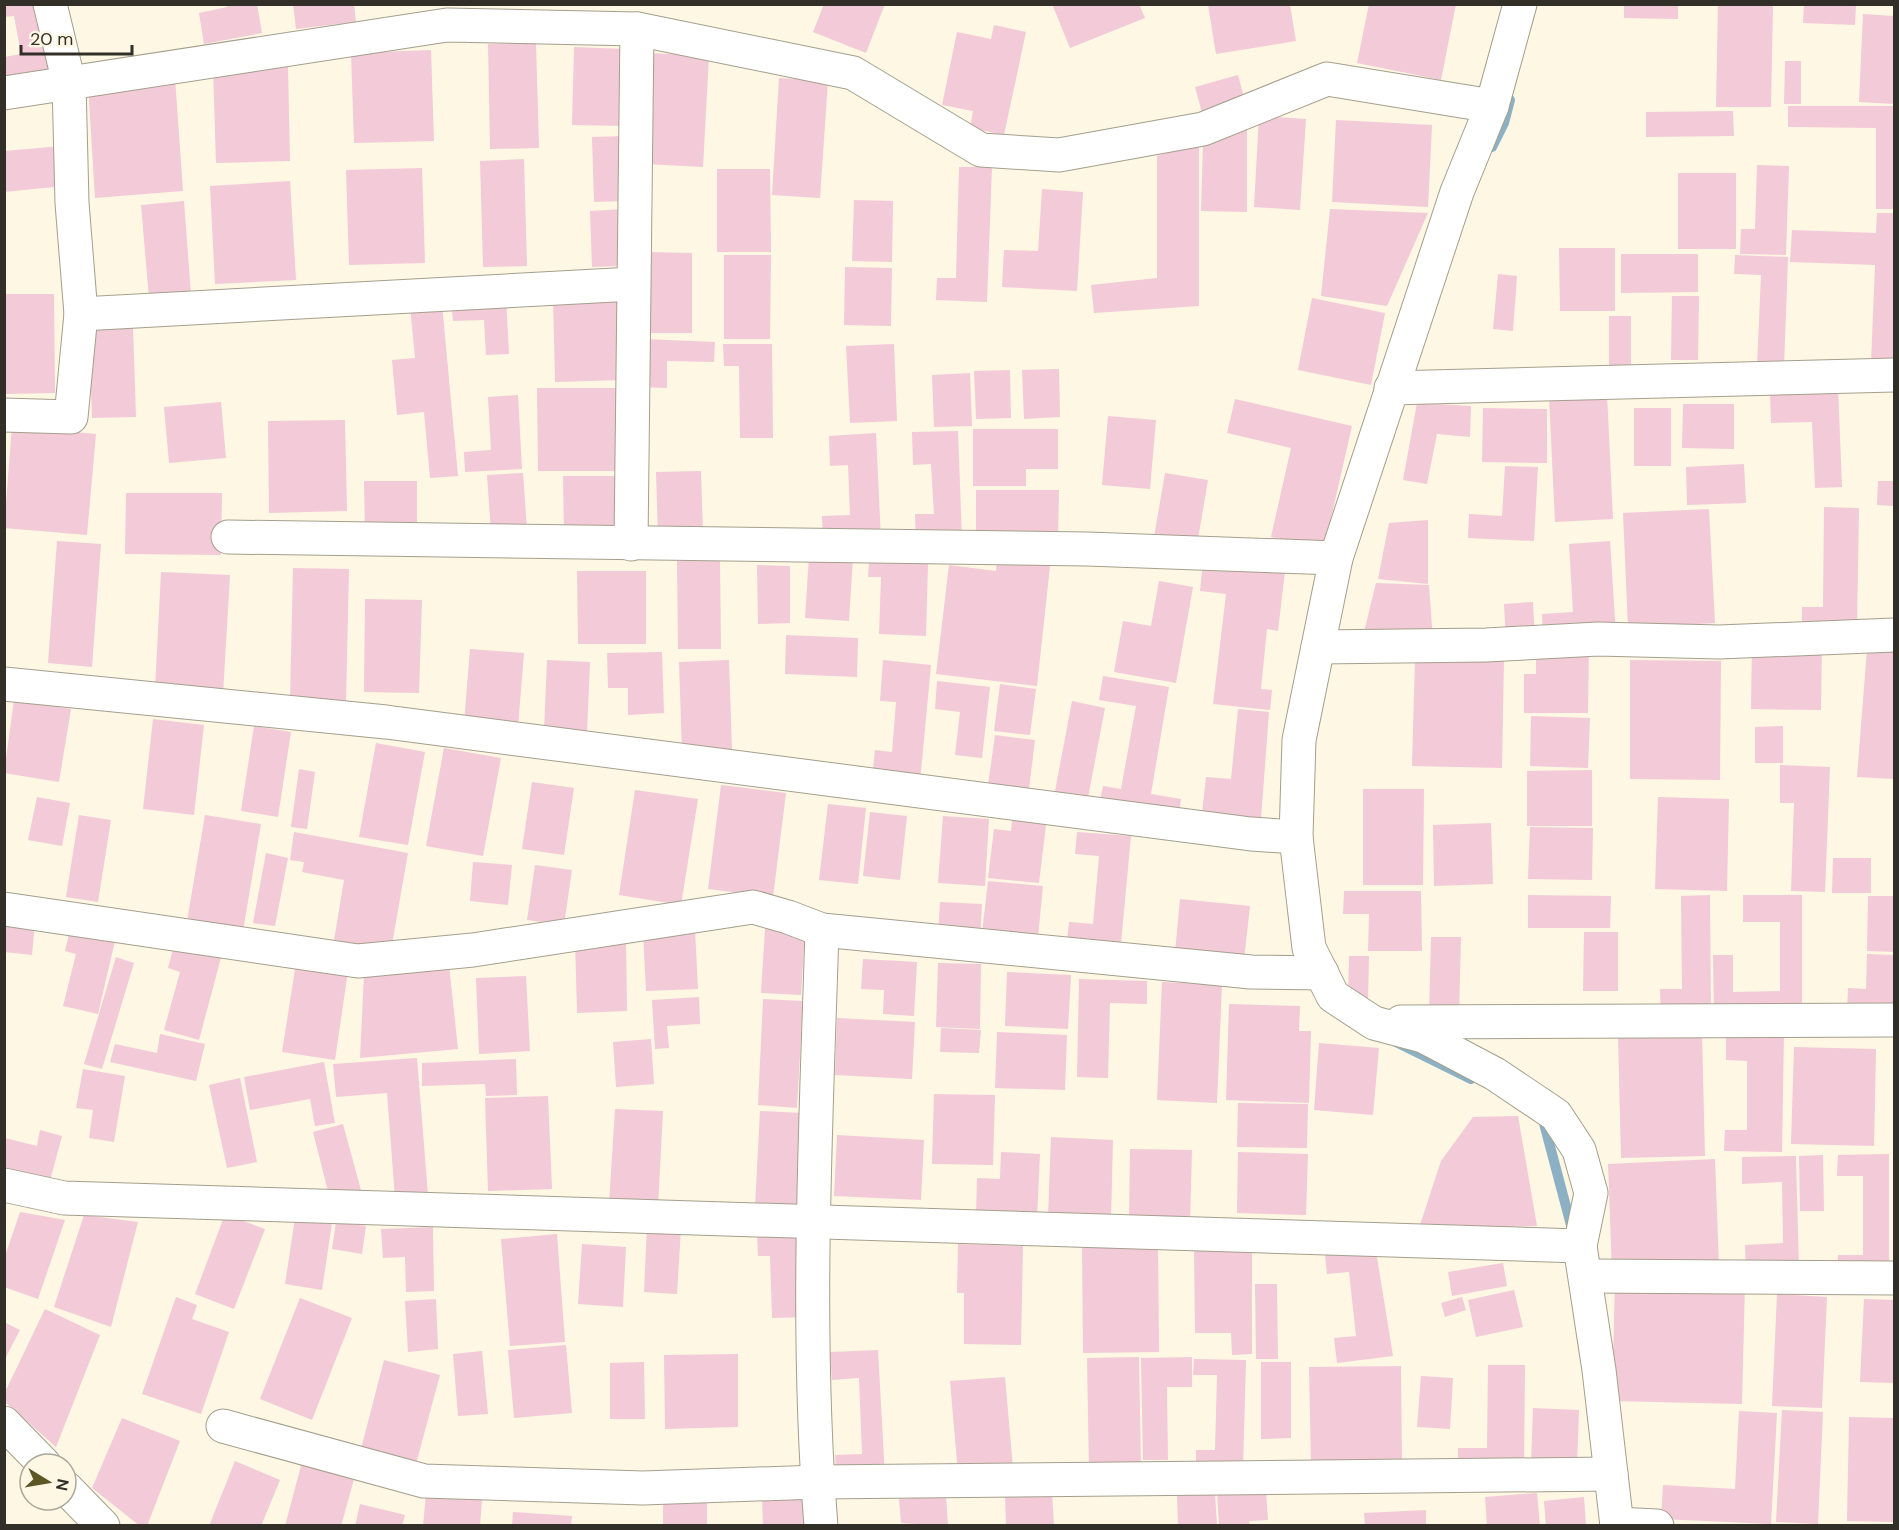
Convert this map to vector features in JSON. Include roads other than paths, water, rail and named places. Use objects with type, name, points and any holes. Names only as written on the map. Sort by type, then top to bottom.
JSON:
[{"type":"street","points":[[4,415],[71,417],[81,314],[72,203],[69,83],[50,4]]},
{"type":"street","points":[[1520,4],[1492,106],[1457,192],[1336,558],[1299,740],[1296,837],[1309,948],[1333,996],[1374,1023],[1423,1036],[1495,1074],[1556,1115],[1579,1150],[1591,1194],[1583,1261],[1617,1525],[1657,1526]]},
{"type":"street","points":[[4,93],[69,83],[436,14],[637,29],[853,73],[981,150],[1059,155],[1203,129],[1327,79],[1492,106]]},
{"type":"street","points":[[631,544],[637,29]]},
{"type":"street","points":[[81,314],[633,284]]},
{"type":"street","points":[[1391,388],[1894,375]]},
{"type":"street","points":[[228,537],[1087,549],[1336,558]]},
{"type":"street","points":[[1318,647],[1486,645],[1598,639],[1719,642],[1894,635]]},
{"type":"street","points":[[4,684],[386,722],[1251,834],[1296,837]]},
{"type":"street","points":[[4,909],[358,961],[473,950],[753,907],[788,916],[822,930],[1251,972],[1322,973]]},
{"type":"street","points":[[821,1526],[818,1482],[813,1222],[822,930]]},
{"type":"street","points":[[1374,1023],[1894,1020]]},
{"type":"street","points":[[4,1185],[64,1198],[813,1222],[1894,1278]]},
{"type":"street","points":[[4,1423],[32,1452]]},
{"type":"street","points":[[223,1426],[424,1481],[643,1488],[818,1482],[1611,1474]]},
{"type":"street","points":[[78,1509],[103,1526]]},
{"type":"waterway","points":[[1492,147],[1504,123],[1510,100]]},
{"type":"waterway","points":[[1396,1042],[1471,1079]]},
{"type":"waterway","points":[[1542,1116],[1572,1229]]}]
